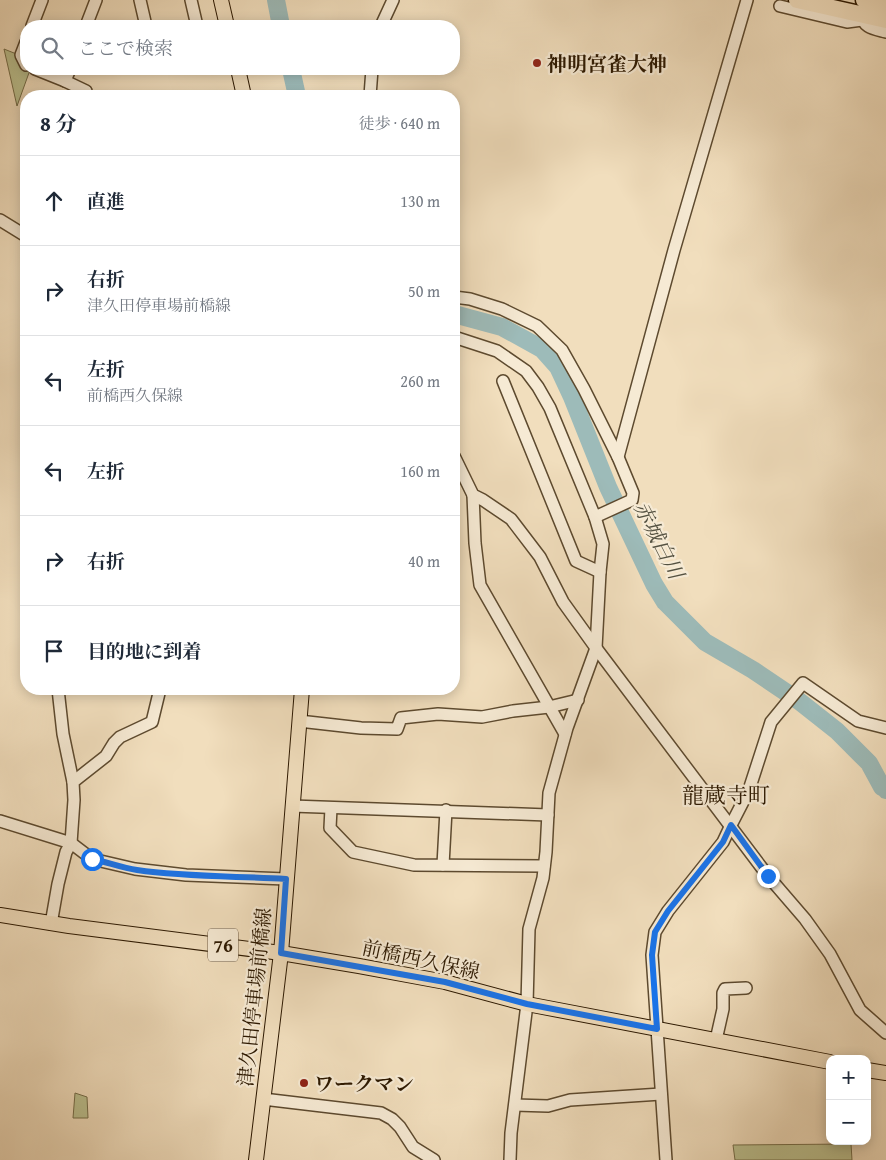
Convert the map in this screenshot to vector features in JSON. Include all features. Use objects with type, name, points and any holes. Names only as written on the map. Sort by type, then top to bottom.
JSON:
[{"type":"highway","points":[[797,0],[863,9],[886,5]]},
{"type":"highway","points":[[863,9],[886,20]]},
{"type":"main road","points":[[221,0],[226,20]]},
{"type":"main road","points":[[239,75],[243,90]]},
{"type":"main road","name":"津久田停車場前橋線","points":[[256,1160],[281,953],[301,695]]},
{"type":"main road","name":"前橋西久保線","points":[[0,915],[51,924],[281,953],[445,982],[527,1004],[826,1061]]},
{"type":"main road","points":[[871,1071],[886,1073]]},
{"type":"street","points":[[34,20],[42,0]]},
{"type":"street","points":[[88,20],[96,0]]},
{"type":"street","points":[[140,0],[145,20]]},
{"type":"street","points":[[191,0],[196,20]]},
{"type":"street","points":[[384,20],[392,0]]},
{"type":"street","points":[[618,457],[674,250],[747,0]]},
{"type":"street","points":[[780,6],[847,22],[863,9],[866,25],[886,32]]},
{"type":"street","points":[[50,75],[84,90]]},
{"type":"street","points":[[65,81],[68,75]]},
{"type":"street","points":[[370,90],[372,75]]},
{"type":"street","points":[[0,220],[20,232]]},
{"type":"street","points":[[460,298],[502,309],[537,326],[562,350],[618,457],[633,493],[632,500],[596,516]]},
{"type":"street","points":[[460,338],[497,351],[526,371],[534,382],[550,408],[596,516],[604,544],[600,572],[596,648],[565,734],[549,793],[543,878],[529,929],[527,1004],[511,1133],[510,1160]]},
{"type":"street","points":[[503,381],[576,561],[600,572]]},
{"type":"street","points":[[460,468],[473,495],[475,543],[480,585],[565,734]]},
{"type":"street","points":[[473,495],[511,519],[540,556],[562,602],[768,876],[805,919],[830,954],[860,1010],[886,1033]]},
{"type":"street","points":[[666,1160],[652,955],[655,932],[668,911],[723,842],[749,790],[772,722],[803,682],[858,721],[886,728]]},
{"type":"street","points":[[51,924],[66,852],[72,843],[74,800],[73,782],[62,726],[59,695]]},
{"type":"street","points":[[73,782],[106,756],[120,737],[152,722],[159,695]]},
{"type":"street","points":[[299,721],[361,728],[397,729],[401,718],[413,716],[438,714],[482,717],[549,707],[578,700]]},
{"type":"street","points":[[292,806],[548,815]]},
{"type":"street","points":[[331,808],[330,828],[353,852],[414,865],[544,866]]},
{"type":"street","points":[[443,865],[446,810]]},
{"type":"street","points":[[0,821],[72,843],[92,859],[135,870],[186,875],[286,879]]},
{"type":"street","points":[[716,1040],[723,1009],[724,989],[746,988]]},
{"type":"street","points":[[515,1105],[548,1106],[570,1100],[661,1094]]},
{"type":"street","points":[[264,1099],[381,1113],[400,1126],[412,1146],[434,1160]]},
{"type":"green space","points":[[4,49],[19,55],[20,75],[28,75],[23,90],[20,90],[17,106]]},
{"type":"green space","points":[[75,1093],[87,1097],[88,1118],[73,1118]]},
{"type":"green space","points":[[733,1145],[851,1145],[852,1160],[735,1160]]},
{"type":"waterway","name":"赤城白川","points":[[276,0],[280,20]]},
{"type":"waterway","name":"赤城白川","points":[[292,75],[296,90]]},
{"type":"waterway","name":"赤城白川","points":[[460,316],[502,327],[542,349],[558,367],[608,487],[654,584],[665,602],[705,642],[753,670],[799,701],[837,731],[869,763],[882,787],[886,790]]},
{"type":"place","name":"神明宮雀大神","points":[[537,63]]},
{"type":"place","name":"ワークマン","points":[[304,1083]]},
{"type":"district","name":"龍蔵寺町","points":[[726,795]]},
{"type":"route","points":[[92,859],[135,870],[186,875],[286,879],[281,953],[445,982],[527,1004],[657,1029],[652,955],[655,932],[668,911],[723,842],[731,825],[768,876]]}]
